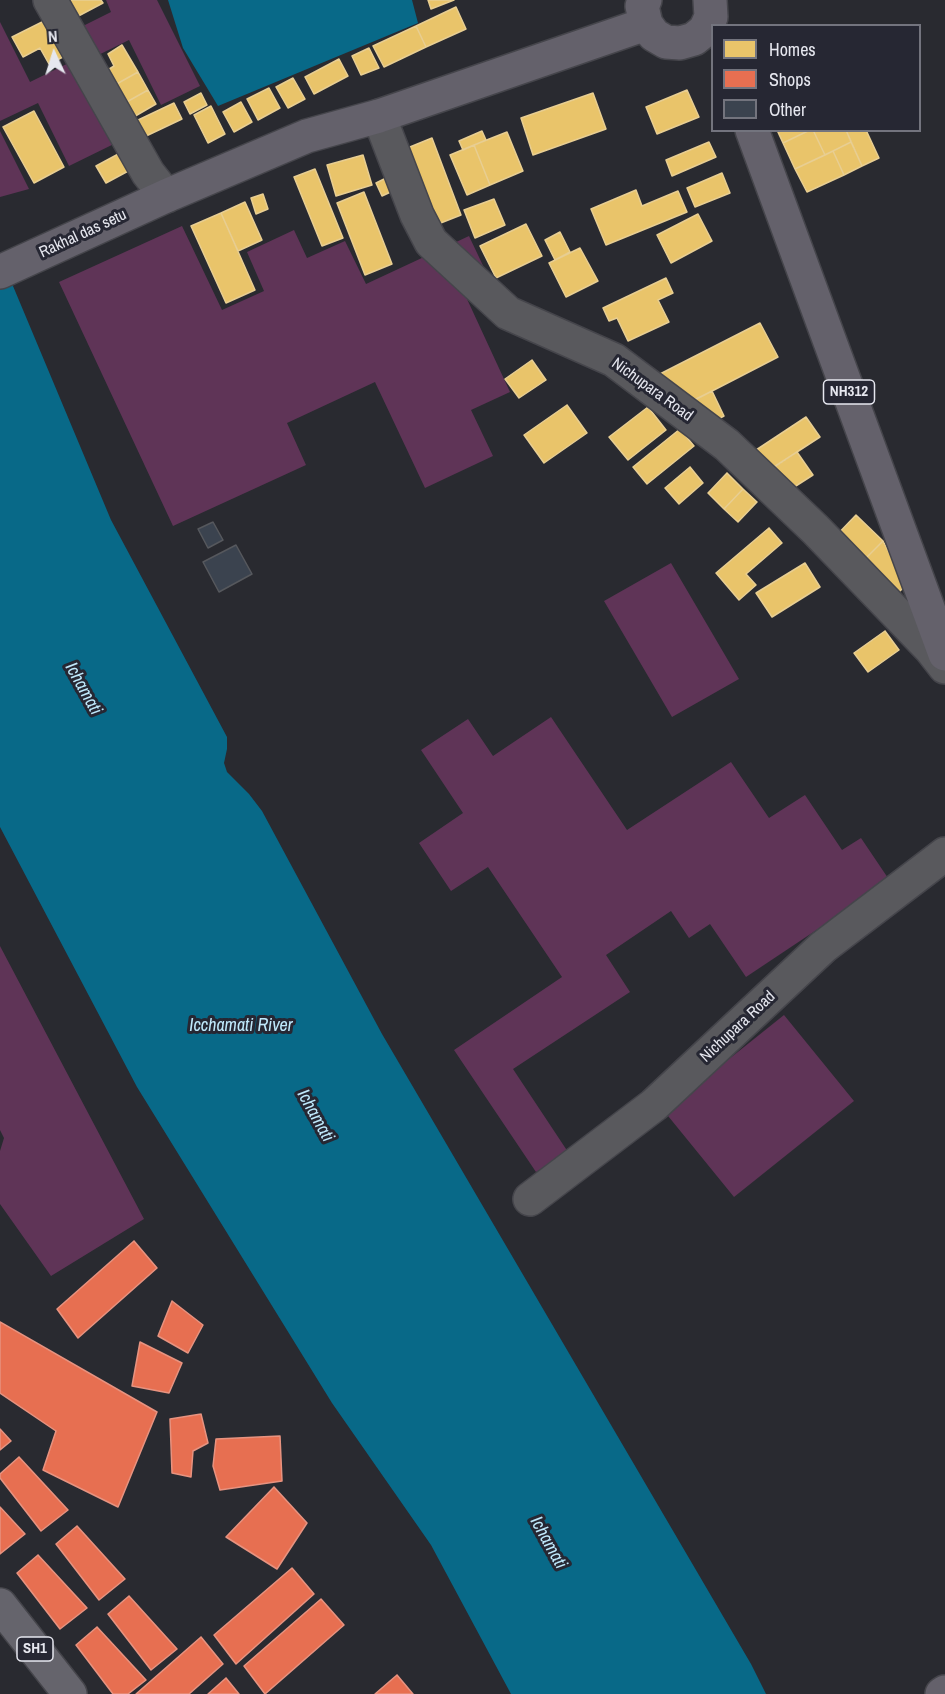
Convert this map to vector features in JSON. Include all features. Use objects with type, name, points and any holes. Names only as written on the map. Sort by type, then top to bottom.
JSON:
[{"type":"highway","name":"Rakhal das setu","points":[[0,273],[160,198],[307,136],[379,116],[645,12]]},
{"type":"highway","points":[[645,12],[654,35],[666,42],[680,43],[694,39],[705,30],[712,14]]},
{"type":"highway","name":"NH312","points":[[753,132],[945,654]]},
{"type":"main road","name":"SH1","points":[[0,1605],[70,1694]]},
{"type":"street","points":[[50,0],[160,198]]},
{"type":"street","name":"Nichupara Road","points":[[379,116],[417,215],[431,242],[508,313],[614,360],[727,445],[816,530],[932,649],[945,667]]},
{"type":"street","name":"Nichupara Road","points":[[530,1199],[654,1105],[823,947],[945,854]]},
{"type":"shaded area","points":[[106,0],[157,0],[200,86],[161,105],[129,40],[84,62],[122,140],[69,166],[38,103],[0,121],[0,22],[30,82],[89,53],[77,29],[111,12]]},
{"type":"shaded area","points":[[0,131],[29,189],[0,197]]},
{"type":"shaded area","points":[[182,226],[222,310],[264,291],[247,252],[294,230],[307,258],[345,241],[366,284],[469,236],[487,274],[461,286],[510,392],[471,410],[493,456],[425,488],[375,382],[287,423],[306,465],[173,526],[59,282]]},
{"type":"shaded area","points":[[671,563],[739,679],[672,717],[604,601]]},
{"type":"shaded area","points":[[551,717],[627,830],[731,762],[769,818],[805,795],[842,850],[861,838],[890,881],[746,977],[710,924],[689,938],[671,911],[606,955],[630,992],[513,1069],[568,1152],[536,1172],[454,1050],[562,977],[488,867],[451,891],[419,843],[463,813],[421,750],[468,719],[493,756]]},
{"type":"shaded area","points":[[0,946],[144,1219],[51,1276],[0,1204],[0,1151],[4,1138],[0,1130]]},
{"type":"shaded area","points":[[784,1015],[854,1101],[734,1197],[664,1111]]},
{"type":"water","points":[[168,0],[412,0],[418,23],[218,106],[183,48]]},
{"type":"water","name":"Icchamati River","points":[[0,255],[111,520],[227,737],[224,763],[227,772],[262,811],[382,1034],[751,1664],[766,1694],[511,1694],[431,1545],[332,1403],[137,1087],[0,827]]},
{"type":"building: Homes","points":[[58,0],[101,0],[103,3],[69,21]]},
{"type":"building: Homes","points":[[428,0],[454,0],[431,9]]},
{"type":"building: Homes","points":[[456,7],[466,29],[426,47],[416,26]]},
{"type":"building: Homes","points":[[52,17],[71,53],[49,64],[40,48],[23,57],[12,37]]},
{"type":"building: Homes","points":[[416,26],[426,47],[384,67],[373,46]]},
{"type":"building: Homes","points":[[122,45],[138,72],[106,90],[98,76],[114,66],[108,54]]},
{"type":"building: Homes","points":[[369,48],[379,68],[361,75],[352,56]]},
{"type":"building: Homes","points":[[339,59],[348,76],[314,94],[305,77]]},
{"type":"building: Homes","points":[[138,72],[148,90],[116,108],[106,90]]},
{"type":"building: Homes","points":[[293,78],[305,99],[288,108],[276,87]]},
{"type":"building: Homes","points":[[269,88],[280,108],[258,120],[247,99]]},
{"type":"building: Homes","points":[[148,90],[156,104],[125,122],[116,108]]},
{"type":"building: Homes","points":[[687,90],[699,117],[657,134],[646,107]]},
{"type":"building: Homes","points":[[201,93],[207,105],[190,114],[184,102]]},
{"type":"building: Homes","points":[[593,93],[606,129],[533,155],[521,118]]},
{"type":"building: Homes","points":[[241,102],[252,122],[234,132],[223,112]]},
{"type":"building: Homes","points":[[174,103],[182,119],[144,137],[136,121]]},
{"type":"building: Homes","points":[[211,106],[225,134],[208,143],[194,115]]},
{"type":"building: Homes","points":[[34,111],[64,167],[34,183],[3,127]]},
{"type":"building: Homes","points":[[482,131],[486,140],[463,150],[459,141]]},
{"type":"building: Homes","points":[[507,132],[523,171],[490,185],[474,145]]},
{"type":"building: Homes","points":[[778,132],[806,132],[783,143]]},
{"type":"building: Homes","points":[[806,132],[814,132],[825,155],[795,169],[783,143]]},
{"type":"building: Homes","points":[[814,132],[847,132],[851,142],[825,155]]},
{"type":"building: Homes","points":[[847,132],[867,132],[879,158],[862,166]]},
{"type":"building: Homes","points":[[432,138],[461,215],[428,228],[400,151]]},
{"type":"building: Homes","points":[[709,142],[716,157],[672,176],[666,160]]},
{"type":"building: Homes","points":[[851,142],[862,166],[844,175],[833,151]]},
{"type":"building: Homes","points":[[474,145],[490,185],[467,195],[450,155]]},
{"type":"building: Homes","points":[[833,151],[844,175],[807,192],[795,169]]},
{"type":"building: Homes","points":[[122,152],[132,169],[106,183],[96,166]]},
{"type":"building: Homes","points":[[363,155],[372,185],[336,196],[327,165]]},
{"type":"building: Homes","points":[[315,169],[343,238],[322,246],[294,177]]},
{"type":"building: Homes","points":[[722,173],[730,193],[695,207],[687,188]]},
{"type":"building: Homes","points":[[388,177],[395,190],[382,196],[376,183]]},
{"type":"building: Homes","points":[[636,190],[642,206],[678,191],[687,212],[606,245],[591,209]]},
{"type":"building: Homes","points":[[364,192],[392,264],[365,275],[337,203]]},
{"type":"building: Homes","points":[[263,194],[268,209],[256,214],[251,198]]},
{"type":"building: Homes","points":[[494,199],[505,225],[475,238],[464,210]]},
{"type":"building: Homes","points":[[245,202],[262,240],[238,251],[221,213]]},
{"type":"building: Homes","points":[[221,213],[255,290],[226,303],[191,226]]},
{"type":"building: Homes","points":[[698,214],[712,241],[671,263],[657,235]]},
{"type":"building: Homes","points":[[526,224],[542,256],[496,278],[480,246]]},
{"type":"building: Homes","points":[[560,232],[570,252],[555,260],[545,240]]},
{"type":"building: Homes","points":[[580,248],[598,281],[566,297],[549,263]]},
{"type":"building: Homes","points":[[666,278],[673,293],[658,300],[669,322],[628,341],[617,318],[609,321],[603,308]]},
{"type":"building: Homes","points":[[760,323],[778,357],[683,406],[656,376]]},
{"type":"building: Homes","points":[[532,360],[546,380],[519,398],[505,379]]},
{"type":"building: Homes","points":[[712,391],[724,416],[707,425],[694,400]]},
{"type":"building: Homes","points":[[567,405],[587,433],[544,463],[524,435]]},
{"type":"building: Homes","points":[[648,407],[666,430],[628,460],[609,437]]},
{"type":"building: Homes","points":[[806,417],[820,437],[763,474],[750,454]]},
{"type":"building: Homes","points":[[680,429],[694,446],[647,484],[633,467]]},
{"type":"building: Homes","points":[[797,452],[813,475],[788,491],[773,468]]},
{"type":"building: Homes","points":[[690,467],[703,483],[679,504],[665,488]]},
{"type":"building: Homes","points":[[727,473],[743,489],[724,509],[708,493]]},
{"type":"building: Homes","points":[[743,489],[757,502],[738,522],[724,509]]},
{"type":"building: Homes","points":[[856,515],[883,541],[858,566],[832,540]]},
{"type":"building: Homes","points":[[769,528],[782,543],[746,574],[756,585],[739,600],[716,573]]},
{"type":"building: Homes","points":[[883,541],[906,585],[892,599],[858,566]]},
{"type":"building: Homes","points":[[805,563],[820,587],[772,617],[756,593]]},
{"type":"building: Homes","points":[[885,631],[899,650],[868,672],[854,653]]},
{"type":"building: Shops","points":[[134,1241],[157,1268],[78,1338],[57,1309]]},
{"type":"building: Shops","points":[[172,1301],[203,1325],[188,1353],[158,1336]]},
{"type":"building: Shops","points":[[0,1322],[157,1412],[118,1507],[43,1470],[56,1431],[0,1393]]},
{"type":"building: Shops","points":[[140,1342],[182,1363],[169,1393],[132,1386]]},
{"type":"building: Shops","points":[[201,1414],[208,1443],[193,1451],[191,1477],[172,1473],[170,1419]]},
{"type":"building: Shops","points":[[0,1429],[11,1441],[0,1450]]},
{"type":"building: Shops","points":[[280,1436],[282,1481],[220,1490],[213,1466],[216,1439]]},
{"type":"building: Shops","points":[[19,1457],[68,1510],[41,1531],[0,1478],[0,1474]]},
{"type":"building: Shops","points":[[274,1487],[307,1523],[277,1569],[226,1537]]},
{"type":"building: Shops","points":[[0,1507],[25,1534],[0,1554]]},
{"type":"building: Shops","points":[[77,1526],[125,1579],[99,1600],[56,1544]]},
{"type":"building: Shops","points":[[38,1555],[87,1608],[60,1629],[17,1573]]},
{"type":"building: Shops","points":[[292,1568],[314,1594],[236,1664],[214,1635]]},
{"type":"building: Shops","points":[[129,1596],[177,1649],[151,1670],[108,1614]]},
{"type":"building: Shops","points":[[321,1599],[344,1625],[265,1694],[244,1666]]},
{"type":"building: Shops","points":[[97,1627],[146,1680],[128,1694],[113,1694],[76,1645]]},
{"type":"building: Shops","points":[[201,1637],[223,1664],[189,1694],[136,1694]]},
{"type":"building: Shops","points":[[397,1675],[413,1694],[375,1694]]},
{"type":"building: Shops","points":[[226,1678],[239,1694],[208,1694]]},
{"type":"building: Other","points":[[213,522],[223,540],[208,548],[198,529]]},
{"type":"building: Other","points":[[236,545],[252,574],[219,592],[203,562]]},
{"type":"water label","name":"Ichamati","points":[[83,689]]},
{"type":"water label","name":"Ichamati","points":[[315,1116]]},
{"type":"water label","name":"Ichamati","points":[[548,1543]]}]
